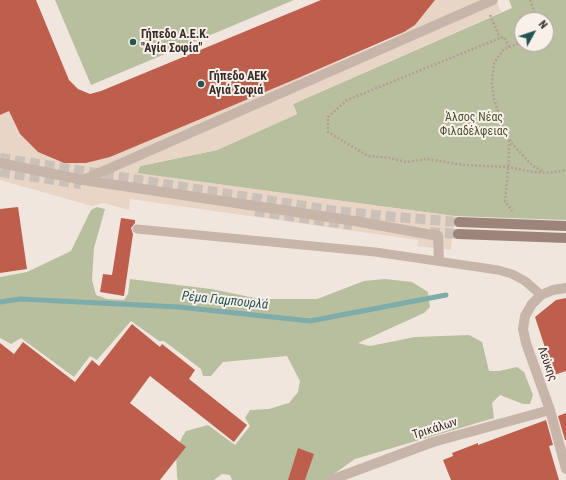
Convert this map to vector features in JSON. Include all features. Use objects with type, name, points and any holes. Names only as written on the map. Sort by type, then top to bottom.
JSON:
[{"type":"main road","points":[[459,222],[566,226]]},
{"type":"main road","points":[[458,234],[566,238]]},
{"type":"street","points":[[83,180],[493,0]]},
{"type":"street","points":[[0,163],[83,180],[355,221],[438,236],[439,261]]},
{"type":"street","points":[[541,295],[553,290],[566,288]]},
{"type":"street","name":"Λεύκης","points":[[541,295],[528,310],[525,316],[523,329],[526,343],[550,410],[566,469]]},
{"type":"street","name":"Τρικάλων","points":[[331,480],[433,442],[550,410]]},
{"type":"lane","points":[[137,229],[375,252],[498,270],[512,274],[525,281],[541,295]]},
{"type":"path","points":[[530,0],[534,12]]},
{"type":"path","points":[[490,13],[500,38]]},
{"type":"path","points":[[509,47],[504,37],[500,38],[347,100],[328,117],[328,132],[368,156],[390,158],[406,162],[428,159],[464,165],[508,168],[545,173],[566,170]]},
{"type":"path","points":[[514,45],[504,49],[494,63],[492,83],[494,98],[509,139],[533,166],[545,173]]},
{"type":"path","points":[[509,139],[505,201],[512,211],[518,212]]},
{"type":"green space","name":"Γήπεδο Α.Ε.Κ. \"Αγία Σοφία\"","points":[[55,0],[294,0],[91,85]]},
{"type":"green space","name":"Άλσος Νέας Φιλαδέλφειας","points":[[509,0],[566,0],[566,220],[454,216],[137,174],[140,166],[217,150],[297,114],[293,104],[512,8]]},
{"type":"green space","points":[[97,207],[105,209],[94,248],[92,280],[96,295],[107,299],[124,300],[128,294],[130,279],[211,289],[260,299],[317,299],[364,281],[385,279],[412,282],[428,292],[430,307],[424,313],[358,343],[370,346],[415,337],[469,335],[482,342],[489,371],[499,371],[517,367],[524,372],[533,395],[530,404],[523,404],[500,395],[492,403],[494,418],[355,459],[325,480],[232,480],[230,475],[222,474],[214,480],[178,480],[176,451],[186,431],[208,425],[235,445],[250,426],[245,418],[250,410],[269,409],[289,403],[298,392],[300,381],[287,356],[223,362],[211,376],[203,376],[201,369],[164,341],[159,341],[131,321],[97,360],[90,356],[74,377],[21,338],[11,344],[0,338],[0,277],[27,272],[71,251],[91,210]]},
{"type":"shaded area","points":[[434,0],[496,0],[501,12],[293,104],[297,114],[217,150],[140,166],[137,173],[454,216],[451,250],[417,246],[418,240],[130,199],[129,210],[103,203],[92,206],[0,180],[0,115],[9,111],[20,134],[38,152],[64,163],[86,163],[110,157],[392,39],[415,25]]},
{"type":"building","name":"Γήπεδο ΑΕΚ Αγιά Σοφιά","points":[[0,0],[36,0],[69,80],[78,89],[90,94],[101,91],[321,0],[435,0],[415,25],[404,32],[110,157],[86,163],[64,163],[38,152],[20,134],[9,111],[0,115]]},
{"type":"building","points":[[18,207],[27,269],[0,273],[0,209]]},
{"type":"building","points":[[121,218],[135,220],[135,223],[131,228],[133,234],[124,296],[100,292],[103,274],[112,275]]},
{"type":"building","points":[[566,298],[566,371],[554,375],[535,317],[556,300]]},
{"type":"building","points":[[132,324],[160,347],[162,344],[195,370],[189,379],[247,425],[234,442],[150,376],[130,403],[186,447],[160,480],[0,480],[0,343],[14,354],[23,342],[75,382],[92,360],[99,366]]},
{"type":"building","points":[[566,413],[566,440],[565,440],[558,416]]},
{"type":"building","points":[[546,420],[553,445],[549,446],[559,480],[451,480],[443,460],[453,456],[452,453]]},
{"type":"building","points":[[298,448],[314,454],[305,480],[288,480]]},
{"type":"waterway","name":"Ρέμα Γιαμπουρλά","points":[[0,302],[20,299],[179,307],[310,321],[446,295]]},
{"type":"tunnel","points":[[0,158],[336,211],[459,222]]},
{"type":"tunnel","points":[[0,172],[81,184]]},
{"type":"tunnel","points":[[255,211],[352,225]]},
{"type":"tunnel","points":[[430,232],[458,234]]},
{"type":"place","name":"Γήπεδο Α.Ε.Κ. \"Αγία Σοφία\"","points":[[133,42]]},
{"type":"place","name":"Γήπεδο ΑΕΚ Αγιά Σοφιά","points":[[201,84]]}]
